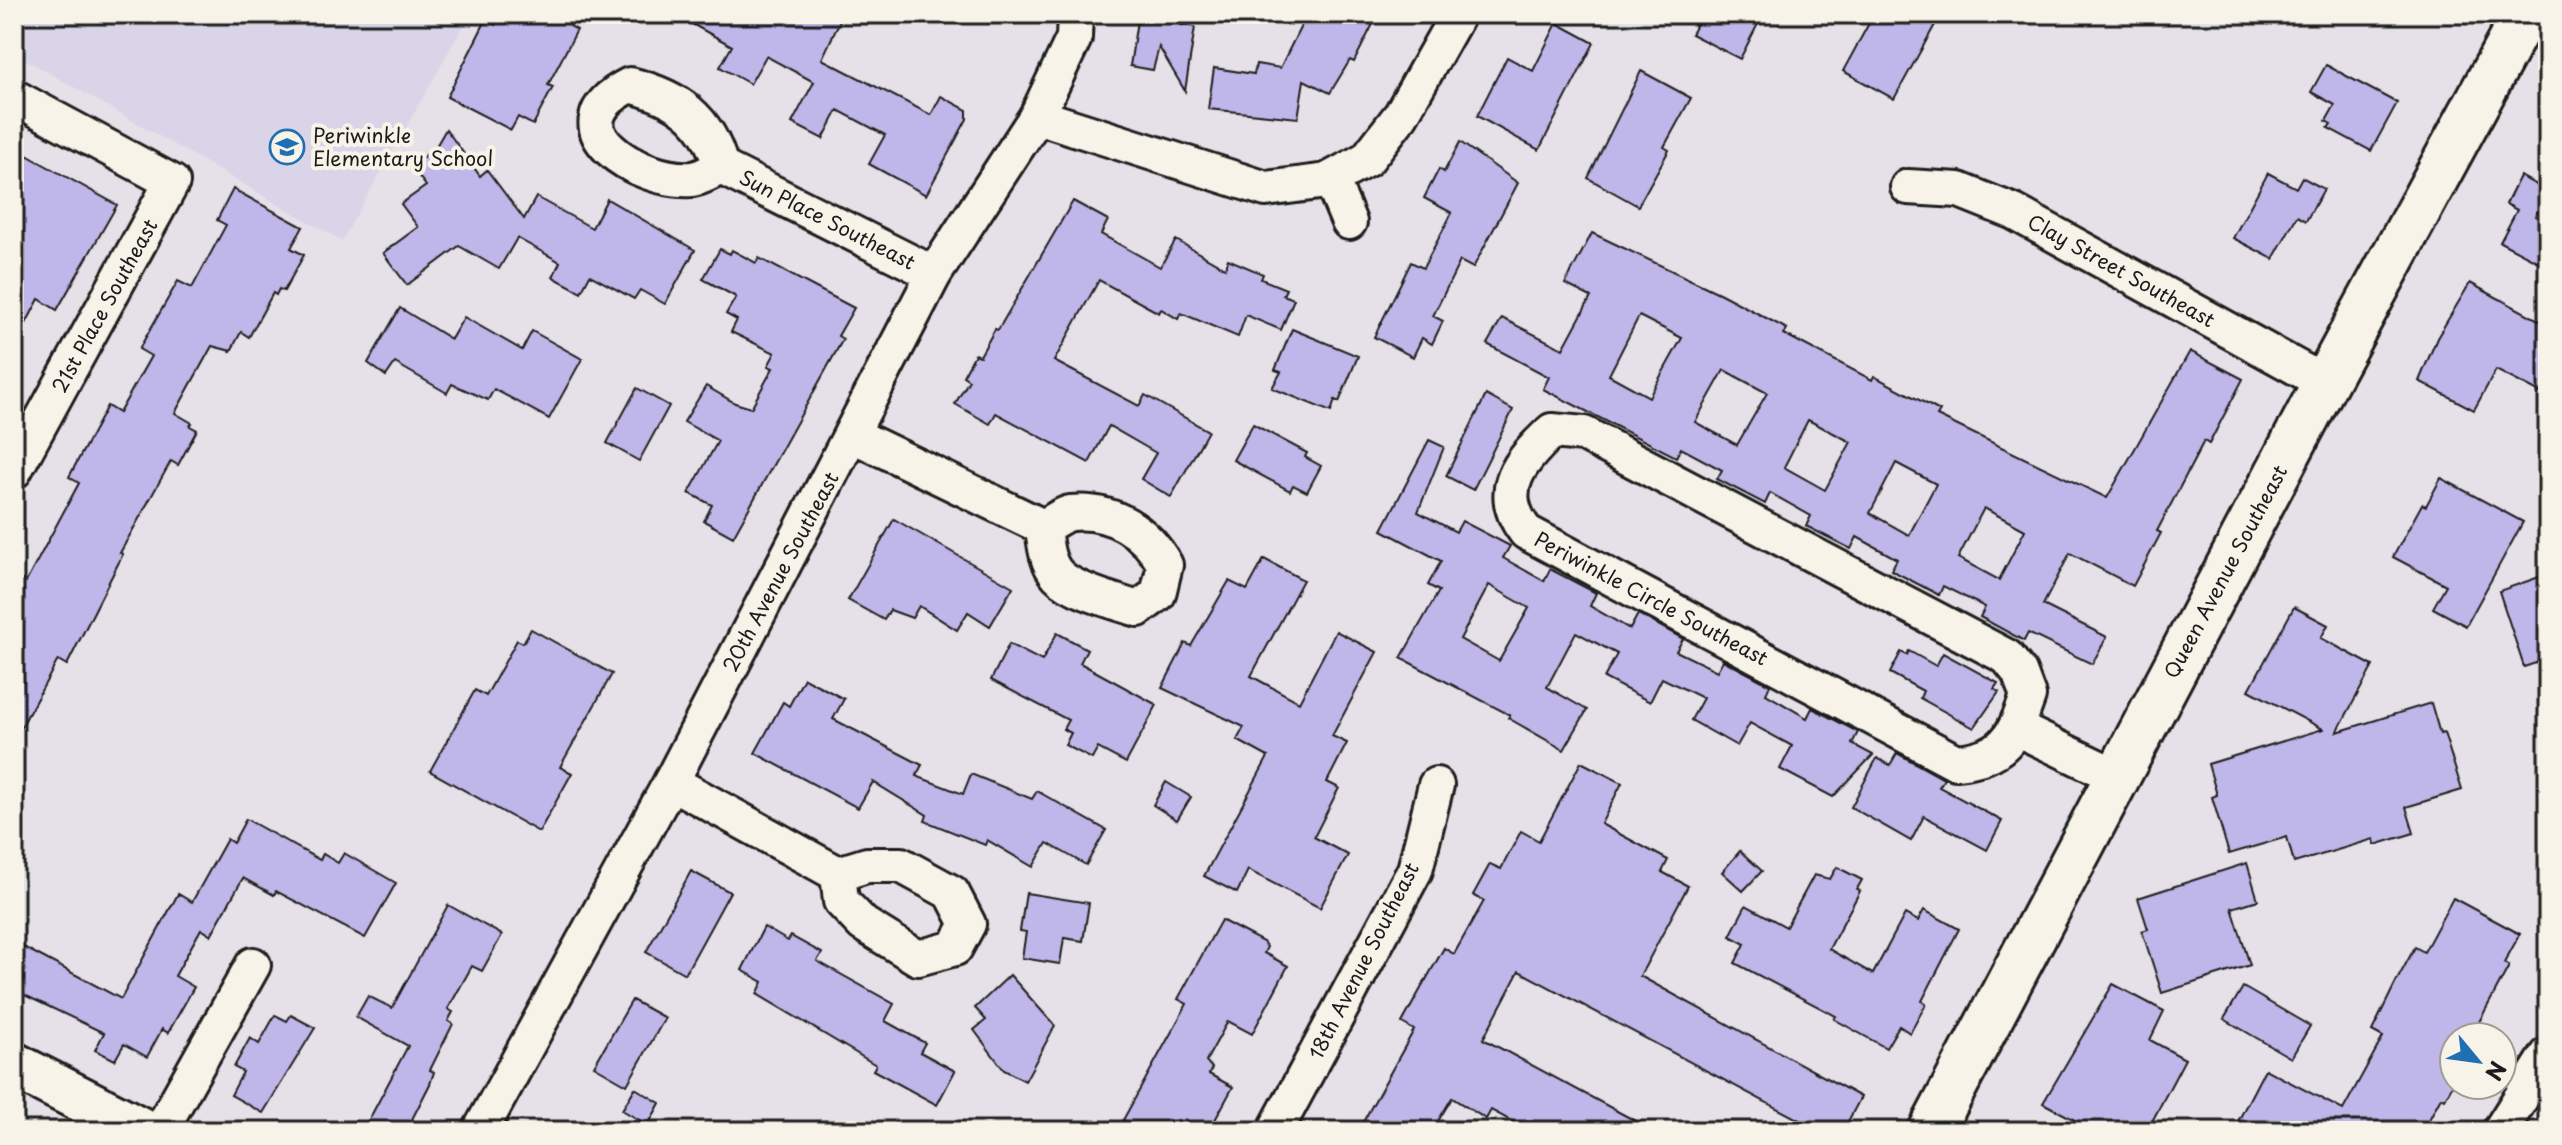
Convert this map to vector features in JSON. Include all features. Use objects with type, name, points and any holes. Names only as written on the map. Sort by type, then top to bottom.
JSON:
[{"type":"main road","name":"Queen Avenue Southeast","points":[[1931,1131],[2325,383],[2525,14]]},
{"type":"main road","points":[[14,1065],[143,1131]]},
{"type":"street","name":"20th Avenue Southeast","points":[[480,1131],[671,782],[934,274],[1037,116],[1074,38],[1075,14]]},
{"type":"street","points":[[1037,116],[1266,189],[1331,179],[1367,159],[1401,115],[1458,14]]},
{"type":"street","name":"21st Place Southeast","points":[[14,97],[172,182],[14,471]]},
{"type":"street","name":"Sun Place Southeast","points":[[721,167],[934,274]]},
{"type":"street","points":[[1331,179],[1349,222]]},
{"type":"street","name":"Clay Street Southeast","points":[[1908,187],[1959,190],[2014,212],[2325,383]]},
{"type":"street","name":"Periwinkle Circle Southeast","points":[[1552,431],[1584,434],[2007,657],[2019,672],[2028,696],[2016,728],[2001,749],[1982,759],[1956,762],[1526,532],[1514,517],[1509,491],[1526,455],[1552,431]]},
{"type":"street","points":[[853,435],[1043,527]]},
{"type":"street","points":[[2016,728],[2118,777]]},
{"type":"street","points":[[671,782],[838,874]]},
{"type":"street","name":"18th Avenue Southeast","points":[[1275,1131],[1415,870],[1436,785]]},
{"type":"street","points":[[160,1131],[253,965]]},
{"type":"street","points":[[2506,1129],[2548,1055]]},
{"type":"shaded area","name":"Periwinkle Elementary School","points":[[14,14],[470,14],[342,241],[14,53]]},
{"type":"building","points":[[501,14],[576,14],[570,26],[577,30],[548,85],[553,87],[533,125],[518,117],[511,130],[447,97],[486,20],[495,25]]},
{"type":"building","points":[[674,14],[843,14],[822,59],[931,115],[941,96],[967,110],[967,119],[926,195],[869,164],[885,135],[838,110],[823,139],[792,123],[814,82],[766,56],[750,84],[720,67],[732,46]]},
{"type":"building","points":[[1138,14],[1182,14],[1181,25],[1195,27],[1185,91],[1159,47],[1153,70],[1130,66]]},
{"type":"building","points":[[1307,14],[1378,14],[1354,62],[1350,60],[1330,93],[1304,80],[1298,118],[1208,109],[1214,68],[1254,74],[1256,64],[1280,68]]},
{"type":"building","points":[[1702,14],[1763,14],[1740,59],[1691,34]]},
{"type":"building","points":[[1874,14],[1941,14],[1894,99],[1843,71]]},
{"type":"building","points":[[1557,23],[1594,43],[1539,150],[1477,116],[1507,57],[1533,71]]},
{"type":"building","points":[[2326,65],[2397,103],[2371,151],[2328,128],[2331,124],[2326,121],[2335,105],[2311,92]]},
{"type":"building","points":[[1641,71],[1691,98],[1664,147],[1669,150],[1638,206],[1588,178]]},
{"type":"building","points":[[446,129],[480,176],[487,170],[524,219],[536,197],[592,228],[607,199],[695,250],[665,304],[640,290],[634,299],[590,275],[581,292],[553,277],[560,262],[517,238],[499,269],[459,246],[407,285],[383,253],[418,227],[401,204],[426,186],[411,166],[435,148]]},
{"type":"building","points":[[1460,142],[1518,183],[1473,268],[1460,261],[1433,316],[1443,321],[1432,344],[1422,338],[1413,357],[1374,337],[1411,262],[1423,268],[1452,213],[1424,198],[1439,169],[1444,172]]},
{"type":"building","points":[[14,148],[117,205],[57,310],[39,299],[14,346]]},
{"type":"building","points":[[2268,173],[2296,188],[2302,177],[2324,189],[2306,221],[2297,216],[2273,259],[2233,238]]},
{"type":"building","points":[[2520,176],[2548,191],[2535,216],[2548,223],[2548,267],[2500,242],[2517,210],[2506,204]]},
{"type":"building","points":[[233,189],[303,227],[291,248],[304,255],[284,291],[279,289],[276,295],[273,293],[249,337],[241,332],[231,351],[212,346],[175,413],[192,423],[190,426],[197,430],[178,465],[171,461],[120,553],[123,554],[67,665],[58,660],[14,740],[14,576],[26,582],[79,483],[69,477],[107,406],[119,413],[151,356],[139,349],[178,281],[192,288],[226,225],[217,220]]},
{"type":"building","points":[[1073,201],[1108,220],[1101,234],[1160,267],[1176,240],[1225,268],[1228,259],[1263,274],[1261,279],[1286,289],[1283,295],[1294,299],[1281,330],[1246,315],[1238,337],[1181,313],[1178,319],[1161,309],[1159,313],[1099,280],[1054,361],[1139,406],[1145,395],[1208,431],[1171,497],[1141,479],[1156,453],[1109,426],[1089,463],[996,413],[990,424],[955,404],[969,380],[963,376],[975,354],[980,356],[995,329],[998,330]]},
{"type":"building","points":[[1592,233],[1787,329],[1784,334],[1940,411],[1937,416],[2107,498],[2190,351],[2243,379],[2209,444],[2204,441],[2157,531],[2161,533],[2133,586],[2070,553],[2043,605],[2107,637],[2092,664],[2028,633],[2024,641],[1980,617],[1985,607],[1943,586],[1939,595],[1891,570],[1897,559],[1857,537],[1851,549],[1806,526],[1811,516],[1770,493],[1765,504],[1717,479],[1722,470],[1681,448],[1676,457],[1543,389],[1549,377],[1487,344],[1502,318],[1563,349],[1591,297],[1565,284]],"holes":[[[1639,316],[1682,338],[1649,397],[1609,375]],[[1724,370],[1767,393],[1737,445],[1695,422]],[[1808,420],[1851,442],[1825,490],[1784,467]],[[1896,463],[1936,484],[1909,535],[1870,513]],[[1984,508],[2025,530],[1999,580],[1958,558]]]},
{"type":"building","points":[[720,249],[730,254],[732,250],[756,263],[759,258],[854,308],[838,336],[843,339],[733,537],[704,521],[712,505],[689,493],[718,441],[684,422],[706,386],[735,403],[751,408],[773,368],[768,366],[775,353],[731,332],[737,320],[726,314],[736,297],[703,279]]},
{"type":"building","points":[[2470,283],[2548,325],[2548,397],[2496,370],[2474,410],[2419,381],[2437,338]]},
{"type":"building","points":[[400,308],[451,339],[464,317],[522,350],[532,331],[582,359],[549,419],[494,389],[488,400],[452,384],[447,393],[395,363],[386,376],[368,363]]},
{"type":"building","points":[[1292,329],[1358,356],[1339,402],[1335,400],[1331,412],[1272,388],[1281,372],[1275,370]]},
{"type":"building","points":[[637,388],[669,406],[639,461],[607,443]]},
{"type":"building","points":[[1486,395],[1513,410],[1473,490],[1446,476]]},
{"type":"building","points":[[1253,424],[1307,453],[1305,457],[1321,466],[1307,492],[1293,485],[1290,491],[1233,460]]},
{"type":"building","points":[[1429,440],[1444,447],[1418,512],[1456,532],[1462,521],[1510,546],[1503,558],[1544,581],[1550,569],[1596,593],[1590,606],[1630,629],[1638,614],[1683,639],[1676,651],[1717,671],[1723,660],[1770,685],[1766,694],[1807,718],[1812,708],[1858,732],[1852,744],[1873,755],[1833,797],[1780,769],[1792,746],[1750,723],[1737,746],[1691,720],[1703,698],[1662,678],[1650,702],[1604,678],[1617,654],[1576,632],[1547,687],[1587,710],[1564,750],[1508,718],[1510,715],[1401,658],[1439,591],[1428,585],[1441,561],[1382,530]],"holes":[[[1489,585],[1529,608],[1499,661],[1460,639]]]},
{"type":"building","points":[[2441,478],[2523,522],[2466,626],[2433,608],[2446,585],[2393,557],[2422,504],[2426,506]]},
{"type":"building","points":[[894,519],[1013,587],[990,626],[968,612],[957,630],[919,606],[912,618],[890,610],[884,620],[848,600]]},
{"type":"building","points":[[1264,559],[1303,580],[1251,676],[1299,702],[1336,631],[1377,652],[1332,736],[1347,743],[1327,782],[1339,788],[1314,837],[1348,855],[1320,908],[1248,870],[1237,893],[1204,876],[1268,757],[1237,740],[1244,727],[1162,688],[1185,643],[1191,646],[1229,581],[1247,590]]},
{"type":"building","points":[[2548,574],[2548,659],[2524,667],[2499,591]]},
{"type":"building","points":[[2294,607],[2328,625],[2321,638],[2373,666],[2337,732],[2431,703],[2462,790],[2406,807],[2414,833],[2375,845],[2374,839],[2294,863],[2287,837],[2229,854],[2212,797],[2217,795],[2208,764],[2323,729],[2249,690]]},
{"type":"building","points":[[531,629],[612,674],[560,767],[572,773],[539,832],[430,771],[475,690],[486,696],[517,640],[523,643]]},
{"type":"building","points":[[1057,633],[1087,649],[1080,663],[1157,705],[1126,763],[1098,748],[1092,759],[1065,745],[1071,733],[1063,729],[1068,720],[991,680],[1009,644],[1042,661]]},
{"type":"building","points":[[1909,651],[1936,666],[1943,653],[1998,683],[1994,689],[1999,692],[1974,728],[1920,698],[1923,691],[1890,673],[1901,652],[1907,655]]},
{"type":"building","points":[[804,678],[844,699],[833,719],[922,765],[916,776],[963,794],[971,774],[1032,799],[1037,791],[1106,830],[1086,865],[1047,843],[1033,867],[987,840],[985,845],[925,821],[927,815],[873,782],[858,808],[755,753],[783,702],[789,706]]},
{"type":"building","points":[[1897,753],[1944,779],[1939,787],[2002,821],[1987,850],[1924,816],[1911,841],[1851,807],[1877,758],[1890,765]]},
{"type":"building","points":[[1581,762],[1622,783],[1601,824],[1668,860],[1662,872],[1688,886],[1640,976],[1861,1097],[1843,1131],[1820,1131],[1519,971],[1483,1039],[1654,1131],[1550,1131],[1533,1122],[1528,1130],[1491,1110],[1486,1119],[1452,1098],[1432,1131],[1358,1131],[1414,1030],[1402,1023],[1444,948],[1454,954],[1484,901],[1473,895],[1490,864],[1501,869],[1521,831],[1539,841]]},
{"type":"building","points":[[1166,782],[1191,797],[1177,820],[1153,805]]},
{"type":"building","points":[[246,819],[320,860],[323,854],[338,863],[344,853],[396,883],[365,938],[276,891],[274,895],[243,878],[211,935],[201,929],[175,976],[194,987],[168,1033],[162,1029],[147,1057],[124,1044],[115,1060],[95,1050],[104,1033],[14,990],[14,942],[121,999],[178,894],[192,902],[227,839],[233,843]]},
{"type":"building","points":[[1740,851],[1762,871],[1743,891],[1722,872]]},
{"type":"building","points":[[2247,863],[2258,900],[2232,908],[2250,965],[2162,993],[2142,931],[2148,929],[2138,898]]},
{"type":"building","points":[[1837,867],[1862,880],[1857,889],[1860,891],[1829,949],[1873,974],[1905,914],[1918,921],[1924,910],[1959,929],[1922,1001],[1926,1004],[1910,1033],[1899,1026],[1886,1048],[1834,1019],[1836,1016],[1735,963],[1745,944],[1730,936],[1746,905],[1786,927],[1814,875],[1830,879]]},
{"type":"building","points":[[691,871],[730,892],[685,974],[646,952]]},
{"type":"building","points":[[1026,893],[1089,903],[1083,941],[1064,938],[1060,964],[1022,958],[1026,932],[1020,931]]},
{"type":"building","points":[[2453,898],[2520,934],[2504,963],[2509,966],[2480,1021],[2438,1021],[2439,1101],[2423,1131],[2233,1131],[2265,1069],[2343,1110],[2383,1037],[2372,1031],[2396,982],[2415,947],[2424,952]]},
{"type":"building","points":[[448,905],[502,935],[482,971],[472,966],[448,1009],[453,1012],[448,1021],[453,1024],[430,1070],[434,1072],[430,1084],[406,1131],[363,1131],[408,1046],[356,1017],[368,996],[392,1008]]},
{"type":"building","points":[[1221,920],[1263,942],[1267,947],[1264,953],[1288,966],[1252,1034],[1228,1021],[1206,1061],[1212,1068],[1209,1074],[1233,1087],[1209,1131],[1143,1131],[1123,1120],[1187,1004],[1178,999]]},
{"type":"building","points":[[764,927],[788,941],[791,936],[822,953],[817,961],[894,1004],[885,1021],[925,1043],[920,1052],[955,1071],[937,1105],[873,1070],[876,1065],[757,994],[763,982],[742,970]]},
{"type":"building","points":[[1010,975],[1055,1026],[1025,1081],[1004,1070],[974,1030],[986,1020],[975,1008]]},
{"type":"building","points":[[2113,984],[2164,1011],[2150,1040],[2185,1059],[2147,1131],[2095,1131],[2043,1103]]},
{"type":"building","points":[[2243,987],[2310,1026],[2291,1058],[2224,1019]]},
{"type":"building","points":[[632,1000],[665,1018],[627,1085],[594,1066]]},
{"type":"building","points":[[275,1015],[287,1021],[291,1015],[315,1028],[263,1113],[231,1095],[243,1072],[234,1067],[250,1038],[259,1044]]},
{"type":"building","points":[[635,1088],[660,1103],[648,1125],[622,1110]]},
{"type":"place","name":"Periwinkle Elementary School","points":[[287,147]]}]
